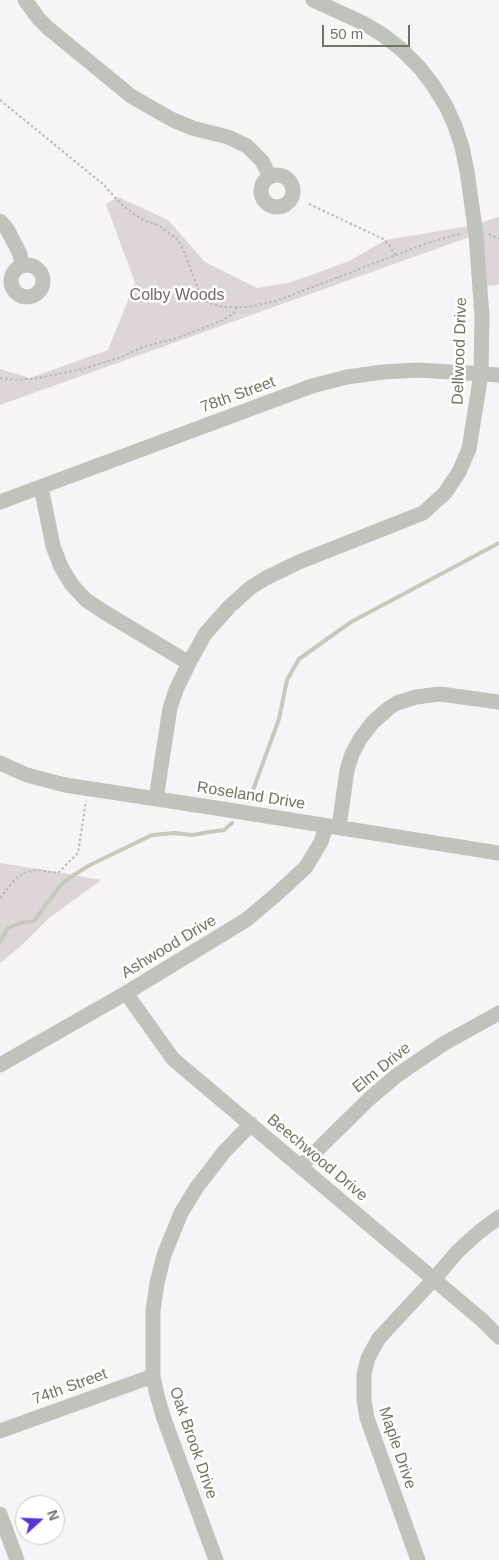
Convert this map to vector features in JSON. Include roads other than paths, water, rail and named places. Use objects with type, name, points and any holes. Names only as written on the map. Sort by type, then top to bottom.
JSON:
[{"type":"street","points":[[26,0],[39,19],[48,28],[131,96],[171,119],[192,128],[228,137],[247,146],[262,161],[270,176]]},
{"type":"street","name":"Dellwood Drive","points":[[156,798],[170,708],[176,690],[205,634],[250,588],[266,578],[299,562],[423,513],[445,493],[460,472],[469,448],[480,374],[482,316],[476,232],[462,147],[446,106],[434,85],[402,50],[383,35],[363,23],[313,0]]},
{"type":"street","points":[[0,221],[8,229],[20,254],[22,266]]},
{"type":"street","name":"78th Street","points":[[0,502],[312,386],[338,379],[383,372],[418,370],[499,375]]},
{"type":"street","points":[[41,487],[53,546],[61,567],[72,585],[86,600],[104,612],[189,663]]},
{"type":"street","name":"Ashwood Drive","points":[[0,1065],[126,993],[232,929],[259,910],[306,867],[332,827],[352,754],[360,739],[373,722],[388,708],[416,697],[440,694],[499,702]]},
{"type":"street","name":"Roseland Drive","points":[[0,763],[28,775],[65,785],[499,853]]},
{"type":"street","name":"Beechwood Drive","points":[[126,993],[173,1059],[434,1279],[499,1337]]},
{"type":"street","name":"Elm Drive","points":[[300,1166],[369,1099],[396,1076],[442,1044],[499,1013]]},
{"type":"street","name":"Oak Brook Drive","points":[[216,1560],[164,1418],[153,1376],[153,1311],[164,1255],[181,1213],[197,1187],[224,1152],[250,1124]]},
{"type":"street","points":[[434,1279],[458,1251],[499,1217]]},
{"type":"street","name":"Maple Drive","points":[[418,1560],[367,1418],[364,1400],[364,1374],[368,1358],[379,1338],[434,1279]]},
{"type":"street","name":"74th Street","points":[[0,1431],[153,1376]]},
{"type":"street","points":[[0,1514],[17,1560]]},
{"type":"waterway","points":[[249,801],[279,719],[287,680],[299,659],[351,622],[499,543]]},
{"type":"waterway","points":[[0,942],[8,928],[20,923],[34,921],[59,887],[69,878],[90,865],[152,835],[175,833],[192,835],[224,830],[232,823]]},
{"type":"park label","name":"Colby Woods","points":[[177,296]]}]
